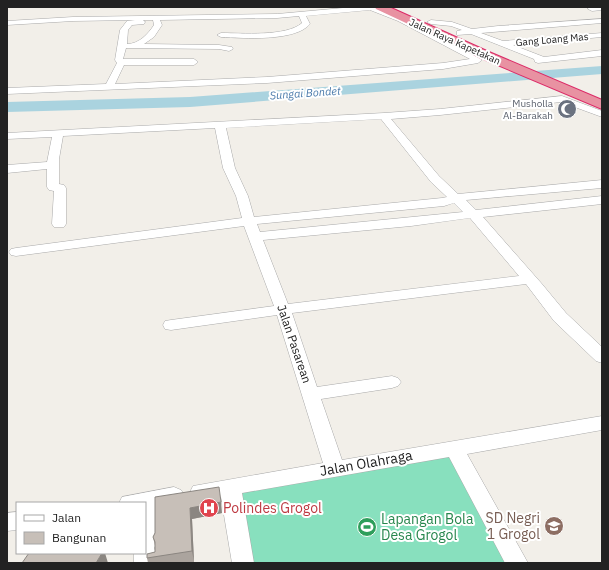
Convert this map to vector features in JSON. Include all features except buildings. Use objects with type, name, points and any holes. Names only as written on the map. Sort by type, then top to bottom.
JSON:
[{"type":"highway","name":"Jalan Raya Kapetakan","points":[[376,7],[602,105]]},
{"type":"highway","points":[[392,7],[431,22],[466,32],[536,60],[602,94]]},
{"type":"street","points":[[297,7],[306,8],[312,14]]},
{"type":"street","points":[[7,22],[120,18],[255,17],[312,14],[376,7],[478,60],[443,66],[267,80],[7,90]]},
{"type":"street","points":[[592,9],[602,8]]},
{"type":"street","points":[[120,18],[124,9]]},
{"type":"street","points":[[41,20],[53,12]]},
{"type":"street","points":[[221,35],[259,35],[298,30],[304,28],[306,24],[302,14]]},
{"type":"street","points":[[109,87],[114,73],[121,63],[119,60],[122,50],[121,46],[125,36],[124,30],[129,24],[144,22],[146,18]]},
{"type":"street","points":[[136,46],[155,30],[158,25],[156,18]]},
{"type":"street","points":[[466,32],[602,21]]},
{"type":"street","points":[[466,32],[503,44],[536,60],[602,53]]},
{"type":"street","points":[[598,35],[602,40]]},
{"type":"street","name":"Gang Loang Mas","points":[[503,44],[598,35]]},
{"type":"street","points":[[121,46],[219,47],[229,49]]},
{"type":"street","points":[[121,63],[194,62]]},
{"type":"street","points":[[7,136],[384,116],[440,112],[562,99],[602,114]]},
{"type":"street","points":[[384,116],[435,179],[473,214],[560,317],[602,357]]},
{"type":"street","name":"Jalan Pasarean","points":[[220,125],[229,168],[242,196],[249,221],[283,310],[335,469]]},
{"type":"street","points":[[58,134],[53,160],[53,187],[60,188],[59,224]]},
{"type":"street","points":[[8,172],[54,165]]},
{"type":"street","points":[[16,252],[249,221],[444,202],[455,198],[602,184]]},
{"type":"street","points":[[255,237],[379,226],[602,200]]},
{"type":"street","points":[[171,325],[529,279]]},
{"type":"street","points":[[311,394],[392,382]]},
{"type":"street","name":"Jalan Olahraga","points":[[138,502],[602,423]]},
{"type":"street","points":[[454,448],[517,563]]},
{"type":"street","points":[[230,487],[243,563]]},
{"type":"green space","name":"Lapangan Bola Desa Grogol","points":[[452,452],[508,563],[250,563],[237,491]]},
{"type":"waterway","name":"Sungai Bondet","points":[[7,107],[190,102],[602,70]]},
{"type":"place","name":"Musholla Al-Barakah","points":[[567,109]]},
{"type":"place","name":"Polindes Grogol","points":[[209,508]]},
{"type":"place","name":"SD Negri 1 Grogol","points":[[554,526]]},
{"type":"place","name":"Lapangan Bola Desa Grogol","points":[[367,527]]}]
